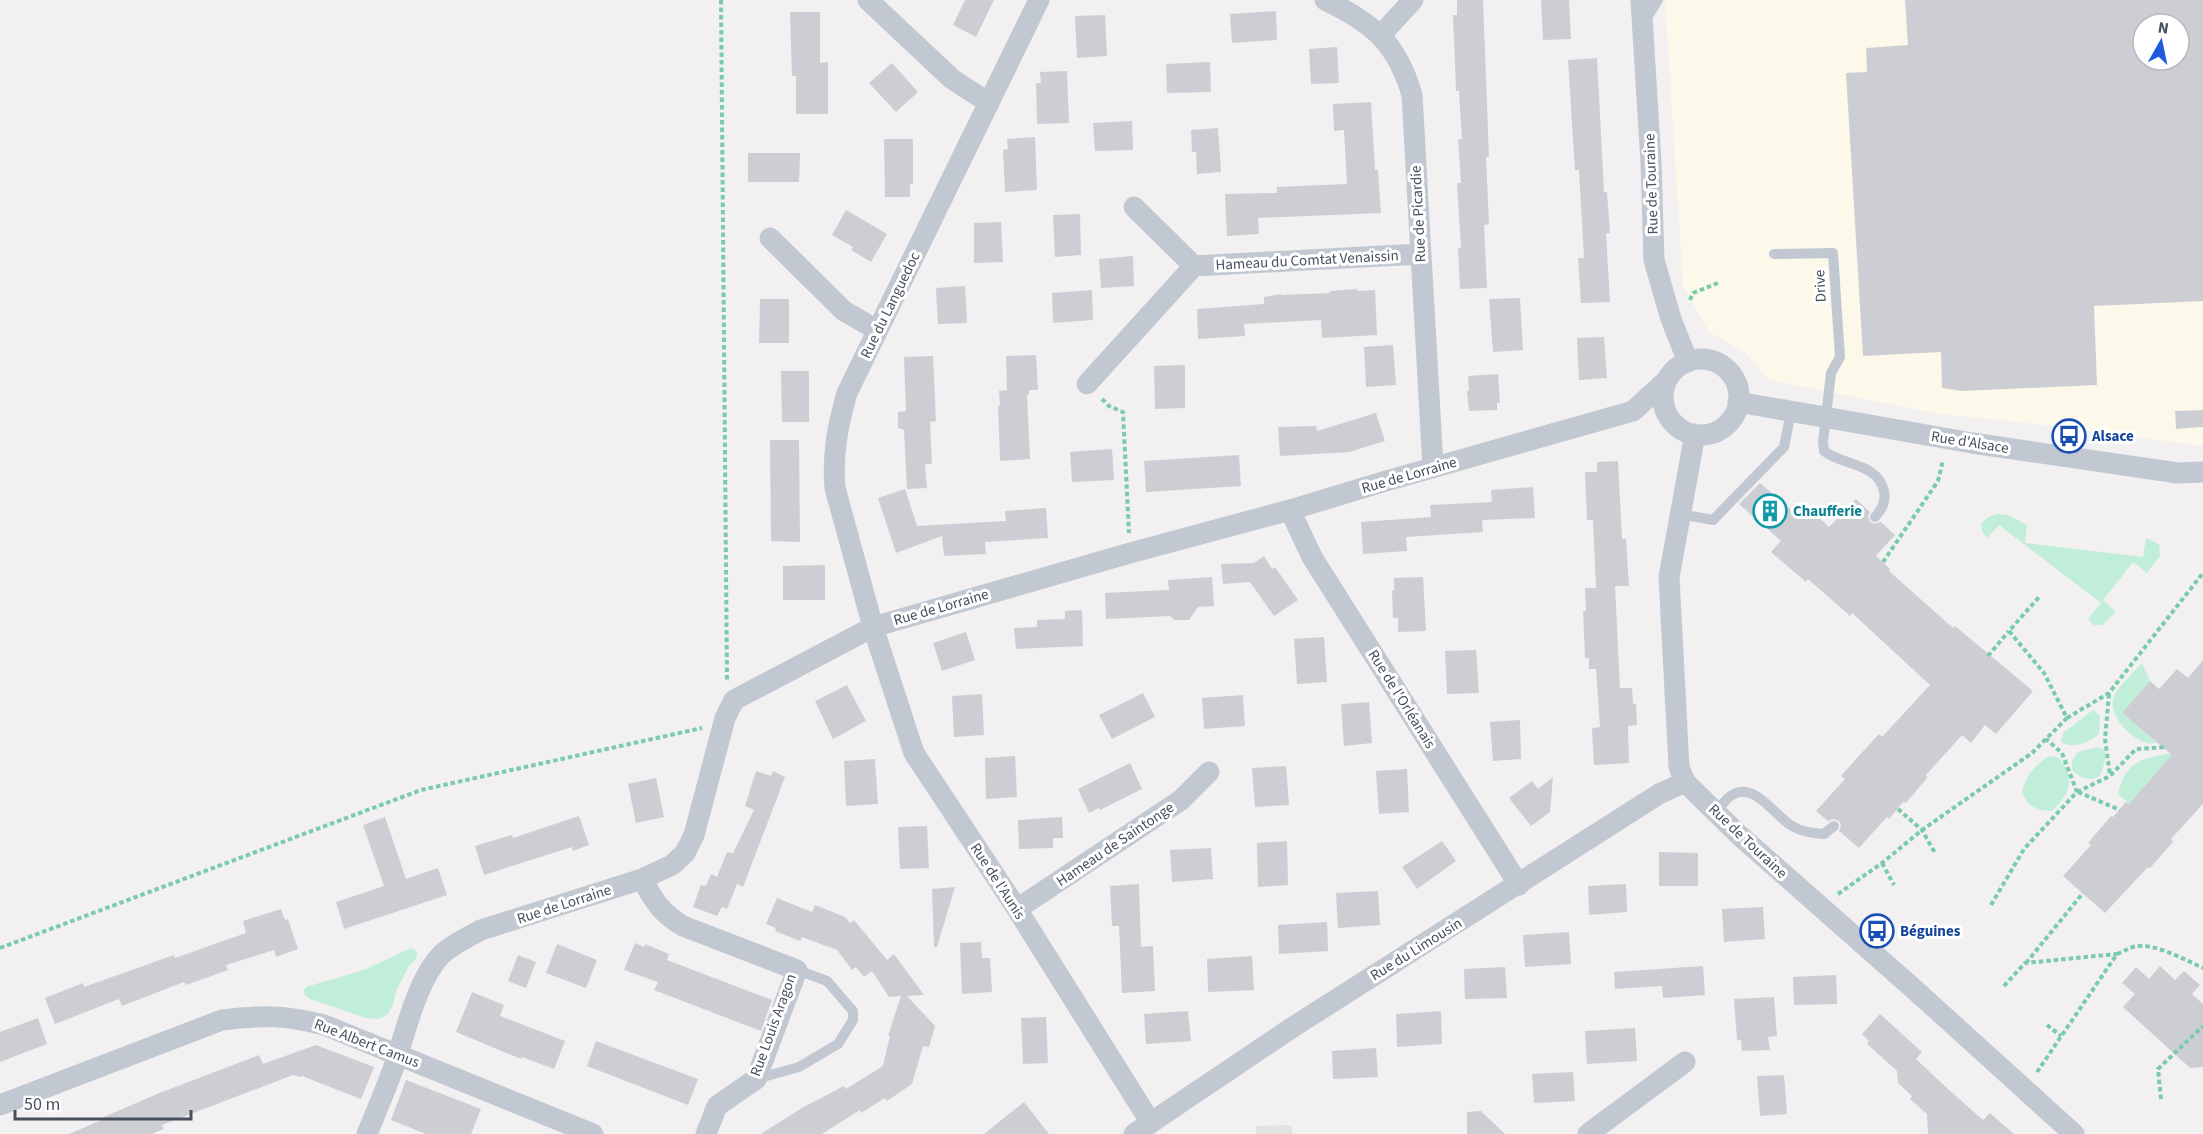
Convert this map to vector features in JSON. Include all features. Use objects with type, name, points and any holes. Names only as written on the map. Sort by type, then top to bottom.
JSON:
[{"type":"street","points":[[868,0],[952,79],[989,103]]},
{"type":"street","name":"Rue du Languedoc","points":[[873,627],[835,488],[833,466],[835,441],[847,393],[1039,0]]},
{"type":"street","name":"Rue de Picardie","points":[[1325,0],[1362,21],[1381,35],[1405,72],[1412,95],[1433,467]]},
{"type":"street","points":[[1381,35],[1413,0]]},
{"type":"street","name":"Rue de Touraine","points":[[1641,0],[1654,260],[1671,319],[1688,362]]},
{"type":"street","name":"Hameau du Comtat Venaissin","points":[[1134,207],[1194,266]]},
{"type":"street","points":[[770,238],[844,311],[877,330]]},
{"type":"street","name":"Hameau du Comtat Venaissin","points":[[1087,384],[1194,266],[1420,254]]},
{"type":"street","points":[[1633,411],[1656,417],[1686,430],[1714,433],[1732,418],[1738,402],[1736,383],[1721,365],[1710,361],[1688,362],[1674,370],[1667,380],[1663,392],[1664,405],[1669,417],[1686,430]]},
{"type":"street","name":"Rue de Lorraine","points":[[367,1134],[422,986],[441,955],[458,942],[481,930],[642,879],[672,865],[685,852],[694,835],[725,718],[734,700],[873,627],[1633,411],[1667,380]]},
{"type":"street","name":"Rue d'Alsace","points":[[1738,402],[1948,439],[2178,473],[2203,472]]},
{"type":"street","points":[[1685,782],[1679,767],[1669,577],[1680,514],[1686,430]]},
{"type":"street","name":"Rue de l'Orléanais","points":[[1290,510],[1312,557],[1519,885]]},
{"type":"street","name":"Rue de l'Aunis","points":[[873,627],[914,753],[1017,909],[1142,1128]]},
{"type":"street","name":"Hameau de Saintonge","points":[[1017,909],[1180,800],[1209,772]]},
{"type":"street","name":"Rue de Touraine","points":[[1685,782],[1820,907],[2074,1134]]},
{"type":"street","name":"Rue du Limousin","points":[[1142,1128],[1293,1027],[1659,794],[1685,782]]},
{"type":"street","name":"Rue Louis Aragon","points":[[642,879],[662,911],[683,926],[797,970],[756,1079],[717,1106],[706,1134]]},
{"type":"street","name":"Rue Albert Camus","points":[[0,1105],[222,1020],[256,1016],[291,1017],[324,1025],[593,1134]]},
{"type":"street","points":[[1588,1134],[1685,1062]]},
{"type":"lane","points":[[1643,24],[1658,0]]},
{"type":"lane","name":"Drive","points":[[1774,255],[1833,253],[1840,357],[1831,373],[1826,418]]},
{"type":"lane","points":[[1680,514],[1713,520],[1784,447],[1791,412]]},
{"type":"lane","points":[[1826,418],[1824,450],[1833,458],[1868,469],[1880,480],[1884,494],[1883,507],[1875,517]]},
{"type":"lane","points":[[1716,812],[1733,794],[1746,792],[1760,798],[1790,825],[1802,832],[1824,834],[1834,826]]},
{"type":"lane","points":[[756,1079],[799,1067],[838,1044],[854,1020],[853,1011],[827,981],[797,970]]},
{"type":"path","points":[[721,0],[727,687]]},
{"type":"path","points":[[1671,319],[1685,312],[1693,293],[1718,283]]},
{"type":"path","points":[[1087,384],[1109,406],[1123,412],[1130,553]]},
{"type":"path","points":[[1883,562],[1938,481],[1948,439]]},
{"type":"path","points":[[1820,907],[1882,863],[1922,830],[2032,753],[2067,718],[2109,693],[2203,573]]},
{"type":"path","points":[[1988,656],[2040,596]]},
{"type":"path","points":[[2009,631],[2044,673],[2067,718]]},
{"type":"path","points":[[2109,693],[2104,739],[2110,776]]},
{"type":"path","points":[[0,948],[421,790],[708,727]]},
{"type":"path","points":[[2046,739],[2062,753],[2077,792],[2120,810]]},
{"type":"path","points":[[1991,905],[2024,849],[2077,792],[2110,776],[2136,749],[2167,747]]},
{"type":"path","points":[[1898,809],[1922,830],[1935,853]]},
{"type":"path","points":[[1882,863],[1894,885]]},
{"type":"path","points":[[2004,986],[2083,893]]},
{"type":"path","points":[[2025,963],[2117,954],[2132,947],[2142,946],[2171,954],[2203,968]]},
{"type":"path","points":[[2025,1090],[2117,954]]},
{"type":"path","points":[[2047,1025],[2061,1036]]},
{"type":"path","points":[[2161,1099],[2158,1069],[2203,1026]]},
{"type":"shaded area","points":[[1665,0],[2203,0],[2203,446],[1939,414],[1769,380],[1745,352],[1709,332],[1683,286]]},
{"type":"shaded area","points":[[1291,1125],[1292,1134],[1256,1134],[1256,1126]]},
{"type":"green space","points":[[1997,514],[2008,515],[2027,525],[2025,543],[2143,557],[2146,538],[2159,544],[2160,556],[2147,573],[2133,562],[2103,600],[2116,612],[2102,625],[2094,625],[2088,619],[2101,603],[1999,525],[1987,538],[1982,531],[1981,524],[1988,517]]},
{"type":"green space","points":[[2142,663],[2150,681],[2122,713],[2157,743],[2147,743],[2134,737],[2122,725],[2114,711],[2113,703],[2116,692]]},
{"type":"green space","points":[[2093,710],[2100,716],[2099,734],[2081,744],[2071,745],[2061,742],[2063,733]]},
{"type":"green space","points":[[2098,747],[2105,751],[2104,764],[2099,777],[2084,778],[2072,770],[2072,761],[2078,752]]},
{"type":"green space","points":[[2175,754],[2129,804],[2118,794],[2129,769],[2140,761]]},
{"type":"green space","points":[[2049,756],[2058,757],[2069,779],[2067,792],[2052,811],[2034,807],[2022,793],[2031,772]]},
{"type":"green space","points":[[411,948],[417,951],[417,957],[409,966],[396,991],[388,1014],[379,1019],[366,1018],[310,999],[304,994],[306,987],[364,970]]},
{"type":"building","points":[[965,0],[994,0],[976,37],[953,25]]},
{"type":"building","points":[[1457,0],[1483,0],[1489,157],[1486,157],[1489,224],[1484,225],[1487,288],[1460,289],[1458,248],[1461,248],[1457,183],[1461,183],[1458,139],[1462,139],[1459,91],[1456,91],[1453,15],[1457,15]]},
{"type":"building","points":[[1541,0],[1569,0],[1571,39],[1543,40]]},
{"type":"building","points":[[1905,0],[2203,0],[2203,301],[2094,306],[2097,385],[1962,391],[1942,388],[1941,352],[1863,356],[1846,73],[1867,72],[1866,48],[1908,45]]},
{"type":"building","points":[[1276,11],[1277,40],[1232,43],[1230,14]]},
{"type":"building","points":[[790,12],[820,12],[820,63],[828,62],[828,114],[796,114],[796,76],[792,76]]},
{"type":"building","points":[[1105,15],[1107,56],[1077,58],[1075,16]]},
{"type":"building","points":[[1337,47],[1339,83],[1311,84],[1309,49]]},
{"type":"building","points":[[1597,58],[1604,192],[1607,192],[1610,233],[1606,233],[1610,302],[1581,303],[1578,258],[1584,258],[1579,170],[1575,170],[1568,60]]},
{"type":"building","points":[[1210,62],[1211,92],[1167,93],[1166,64]]},
{"type":"building","points":[[892,63],[918,92],[896,112],[869,83]]},
{"type":"building","points":[[1067,71],[1069,123],[1037,124],[1036,83],[1041,83],[1040,72]]},
{"type":"building","points":[[1371,102],[1375,170],[1378,170],[1381,213],[1258,218],[1259,234],[1227,236],[1225,194],[1277,193],[1277,187],[1347,184],[1344,130],[1334,131],[1333,104]]},
{"type":"building","points":[[1132,121],[1133,150],[1095,151],[1093,123]]},
{"type":"building","points":[[1218,128],[1221,172],[1197,174],[1196,152],[1192,152],[1191,130]]},
{"type":"building","points":[[1035,137],[1037,190],[1005,192],[1003,150],[1008,149],[1007,139]]},
{"type":"building","points":[[884,139],[913,139],[913,184],[910,184],[910,197],[885,197]]},
{"type":"building","points":[[748,153],[800,153],[799,182],[748,182]]},
{"type":"building","points":[[846,210],[887,234],[871,262],[851,250],[853,247],[832,235]]},
{"type":"building","points":[[1080,214],[1081,255],[1055,257],[1053,215]]},
{"type":"building","points":[[1001,222],[1003,262],[974,263],[974,223]]},
{"type":"building","points":[[1133,256],[1134,286],[1101,288],[1099,259]]},
{"type":"building","points":[[965,286],[967,323],[938,324],[936,288]]},
{"type":"building","points":[[1357,289],[1358,291],[1375,290],[1377,335],[1322,338],[1321,320],[1244,324],[1245,336],[1198,339],[1197,309],[1264,304],[1264,297],[1281,294],[1330,293],[1330,291]]},
{"type":"building","points":[[1092,290],[1093,320],[1053,323],[1052,293]]},
{"type":"building","points":[[1520,298],[1523,350],[1493,352],[1489,299]]},
{"type":"building","points":[[760,299],[789,299],[789,343],[759,343]]},
{"type":"building","points":[[1604,337],[1607,378],[1579,380],[1577,338]]},
{"type":"building","points":[[1393,345],[1396,385],[1366,387],[1364,347]]},
{"type":"building","points":[[1036,355],[1038,390],[1029,390],[1029,395],[1027,395],[1030,459],[1000,461],[998,406],[1000,406],[999,391],[1007,390],[1006,356]]},
{"type":"building","points":[[933,356],[936,421],[930,422],[932,464],[925,464],[927,488],[907,489],[904,430],[898,428],[898,412],[906,411],[904,357]]},
{"type":"building","points":[[1185,365],[1185,408],[1155,409],[1154,366]]},
{"type":"building","points":[[781,371],[809,371],[809,422],[782,422]]},
{"type":"building","points":[[1498,374],[1500,403],[1497,403],[1497,410],[1469,411],[1468,376]]},
{"type":"building","points":[[2203,410],[2203,427],[2176,429],[2175,411]]},
{"type":"building","points":[[1376,413],[1385,441],[1349,452],[1280,456],[1278,427],[1316,426],[1317,431]]},
{"type":"building","points":[[770,440],[799,440],[800,542],[771,541]]},
{"type":"building","points":[[1112,449],[1114,480],[1072,482],[1070,452]]},
{"type":"building","points":[[1239,455],[1241,486],[1146,492],[1144,461]]},
{"type":"building","points":[[1618,461],[1622,539],[1626,539],[1629,586],[1615,586],[1620,688],[1632,688],[1633,704],[1636,704],[1637,725],[1628,726],[1629,763],[1594,765],[1592,728],[1600,727],[1596,669],[1589,669],[1589,658],[1585,658],[1583,611],[1586,611],[1585,588],[1596,588],[1593,520],[1587,520],[1585,472],[1597,472],[1597,462]]},
{"type":"building","points":[[1760,483],[1802,519],[1811,510],[1829,527],[1856,499],[1870,512],[1868,516],[1870,522],[1874,524],[1881,522],[1895,535],[1876,556],[1890,569],[1889,571],[1953,628],[1955,626],[2033,691],[1996,734],[1985,725],[1971,743],[1962,735],[1926,775],[1927,778],[1906,803],[1903,802],[1889,819],[1887,817],[1859,848],[1839,831],[1841,825],[1839,821],[1833,819],[1828,821],[1816,811],[1845,779],[1841,776],[1856,759],[1879,734],[1882,737],[1930,685],[1852,613],[1850,616],[1808,579],[1806,582],[1771,552],[1781,541],[1739,504]]},
{"type":"building","points":[[1533,487],[1535,518],[1482,520],[1483,532],[1406,537],[1407,551],[1363,554],[1361,522],[1431,517],[1430,505],[1492,502],[1491,490]]},
{"type":"building","points":[[905,489],[917,526],[1006,521],[1005,511],[1046,508],[1048,538],[985,542],[986,554],[944,556],[942,536],[896,553],[878,498]]},
{"type":"building","points":[[1264,556],[1272,569],[1275,567],[1298,600],[1274,616],[1250,582],[1223,584],[1221,564],[1254,563]]},
{"type":"building","points":[[825,565],[825,600],[783,600],[783,566]]},
{"type":"building","points":[[1212,577],[1214,606],[1198,607],[1189,620],[1174,620],[1170,616],[1106,619],[1105,593],[1169,590],[1168,580]]},
{"type":"building","points":[[1423,577],[1426,631],[1398,632],[1398,618],[1393,618],[1394,578]]},
{"type":"building","points":[[1082,610],[1083,646],[1016,649],[1014,628],[1037,627],[1037,620],[1065,619],[1065,611]]},
{"type":"building","points":[[966,632],[975,660],[942,671],[933,643]]},
{"type":"building","points":[[1324,637],[1327,682],[1297,684],[1294,639]]},
{"type":"building","points":[[1476,650],[1479,693],[1447,694],[1445,651]]},
{"type":"building","points":[[2203,660],[2203,804],[2171,839],[2173,842],[2150,868],[2148,867],[2105,913],[2063,876],[2091,845],[2088,843],[2111,816],[2113,817],[2126,802],[2129,804],[2172,755],[2122,713],[2150,681],[2159,689],[2177,669],[2188,678]]},
{"type":"building","points":[[847,685],[866,721],[833,739],[815,701]]},
{"type":"building","points":[[1143,693],[1155,717],[1112,739],[1099,715]]},
{"type":"building","points":[[982,694],[984,735],[954,737],[952,696]]},
{"type":"building","points":[[1243,695],[1245,726],[1204,729],[1202,698]]},
{"type":"building","points":[[1369,702],[1372,743],[1344,746],[1341,704]]},
{"type":"building","points":[[1520,720],[1521,759],[1493,761],[1490,722]]},
{"type":"building","points":[[1015,756],[1017,797],[986,799],[985,758]]},
{"type":"building","points":[[875,759],[878,804],[846,806],[844,761]]},
{"type":"building","points":[[1130,763],[1142,789],[1100,810],[1099,808],[1089,813],[1078,789]]},
{"type":"building","points":[[1286,766],[1289,805],[1255,807],[1252,768]]},
{"type":"building","points":[[1407,769],[1409,812],[1379,814],[1376,771]]},
{"type":"building","points":[[756,771],[771,776],[773,771],[785,777],[743,887],[737,884],[727,909],[722,907],[717,916],[693,907],[701,885],[706,886],[711,874],[717,877],[727,852],[733,853],[754,810],[745,806]]},
{"type":"building","points":[[1553,777],[1550,812],[1531,826],[1509,798],[1532,781],[1538,789]]},
{"type":"building","points":[[656,778],[664,817],[636,823],[628,784]]},
{"type":"building","points":[[579,816],[589,845],[573,851],[572,847],[484,875],[475,846],[512,835],[513,838]]},
{"type":"building","points":[[385,817],[406,879],[438,868],[447,895],[344,929],[336,902],[384,886],[363,825]]},
{"type":"building","points":[[1062,817],[1063,838],[1053,838],[1053,848],[1019,849],[1018,820]]},
{"type":"building","points":[[927,826],[929,868],[900,869],[898,827]]},
{"type":"building","points":[[1287,841],[1288,885],[1258,887],[1257,843]]},
{"type":"building","points":[[1442,841],[1456,861],[1417,889],[1402,867]]},
{"type":"building","points":[[1211,848],[1213,879],[1172,882],[1170,850]]},
{"type":"building","points":[[1659,852],[1698,853],[1698,886],[1659,886]]},
{"type":"building","points":[[1139,884],[1141,947],[1153,946],[1155,991],[1122,993],[1119,926],[1112,926],[1110,886]]},
{"type":"building","points":[[1626,884],[1627,912],[1589,915],[1588,886]]},
{"type":"building","points":[[955,887],[937,947],[934,947],[932,889]]},
{"type":"building","points":[[1378,891],[1380,925],[1338,928],[1336,893]]},
{"type":"building","points":[[777,898],[812,912],[815,905],[845,917],[850,923],[854,920],[887,960],[894,954],[924,995],[907,996],[935,1026],[929,1047],[923,1046],[912,1084],[887,1101],[885,1098],[861,1113],[860,1110],[822,1134],[761,1134],[802,1108],[844,1086],[846,1089],[883,1066],[890,1036],[888,1036],[901,996],[889,997],[872,971],[864,977],[856,967],[852,970],[837,950],[802,937],[800,941],[775,931],[776,928],[766,924]]},
{"type":"building","points":[[1763,907],[1765,939],[1724,942],[1722,909]]},
{"type":"building","points":[[281,909],[285,920],[288,919],[298,949],[276,957],[274,950],[226,965],[228,970],[186,985],[184,982],[122,1006],[119,999],[55,1024],[45,998],[83,983],[84,987],[174,955],[175,958],[246,933],[243,921]]},
{"type":"building","points":[[1327,922],[1328,951],[1279,954],[1278,925]]},
{"type":"building","points":[[1569,932],[1571,964],[1525,967],[1523,935]]},
{"type":"building","points":[[981,942],[982,958],[990,958],[992,992],[962,994],[960,943]]},
{"type":"building","points":[[635,943],[644,947],[645,944],[669,954],[667,960],[772,1000],[761,1031],[654,990],[658,982],[624,970]]},
{"type":"building","points":[[557,944],[597,960],[586,988],[546,973]]},
{"type":"building","points":[[518,955],[536,962],[526,988],[508,981]]},
{"type":"building","points":[[1252,956],[1254,990],[1208,992],[1207,959]]},
{"type":"building","points":[[1703,966],[1705,995],[1663,998],[1662,986],[1615,989],[1614,972]]},
{"type":"building","points":[[2160,966],[2175,980],[2184,971],[2200,985],[2192,994],[2203,1004],[2203,1067],[2190,1068],[2123,1007],[2135,994],[2122,983],[2136,967],[2149,979]]},
{"type":"building","points":[[1505,967],[1507,998],[1465,999],[1464,969]]},
{"type":"building","points":[[1836,975],[1837,1004],[1794,1005],[1793,977]]},
{"type":"building","points":[[472,992],[504,1005],[500,1016],[565,1041],[554,1069],[522,1057],[521,1059],[456,1032]]},
{"type":"building","points":[[1774,997],[1777,1036],[1768,1037],[1770,1050],[1742,1051],[1741,1040],[1737,1040],[1734,999]]},
{"type":"building","points":[[1188,1011],[1191,1041],[1146,1044],[1144,1014]]},
{"type":"building","points":[[1441,1011],[1442,1044],[1397,1047],[1396,1014]]},
{"type":"building","points":[[1880,1014],[1922,1052],[1916,1059],[1949,1090],[1983,1120],[1990,1113],[2014,1134],[1928,1134],[1927,1114],[1910,1099],[1912,1096],[1898,1083],[1897,1071],[1867,1044],[1869,1041],[1862,1034]]},
{"type":"building","points":[[1046,1017],[1048,1063],[1023,1064],[1021,1018]]},
{"type":"building","points":[[38,1018],[47,1044],[0,1062],[0,1032]]},
{"type":"building","points":[[1635,1028],[1637,1061],[1587,1064],[1585,1031]]},
{"type":"building","points":[[596,1041],[698,1079],[688,1105],[587,1066]]},
{"type":"building","points":[[316,1045],[374,1067],[361,1099],[302,1076],[293,1075],[162,1125],[164,1129],[152,1134],[69,1134],[157,1094],[259,1055],[263,1064]]},
{"type":"building","points":[[1376,1048],[1378,1077],[1333,1079],[1332,1051]]},
{"type":"building","points":[[1573,1072],[1575,1101],[1534,1103],[1532,1074]]},
{"type":"building","points":[[1784,1075],[1787,1114],[1760,1116],[1757,1076]]},
{"type":"building","points":[[406,1080],[481,1109],[471,1134],[426,1134],[391,1120]]},
{"type":"building","points":[[1024,1102],[1049,1134],[984,1134]]},
{"type":"building","points":[[1481,1111],[1505,1134],[1467,1134],[1467,1112]]},
{"type":"place","name":"Alsace","points":[[2069,436]]},
{"type":"place","name":"Chaufferie","points":[[1770,511]]},
{"type":"place","name":"Béguines","points":[[1877,931]]}]
